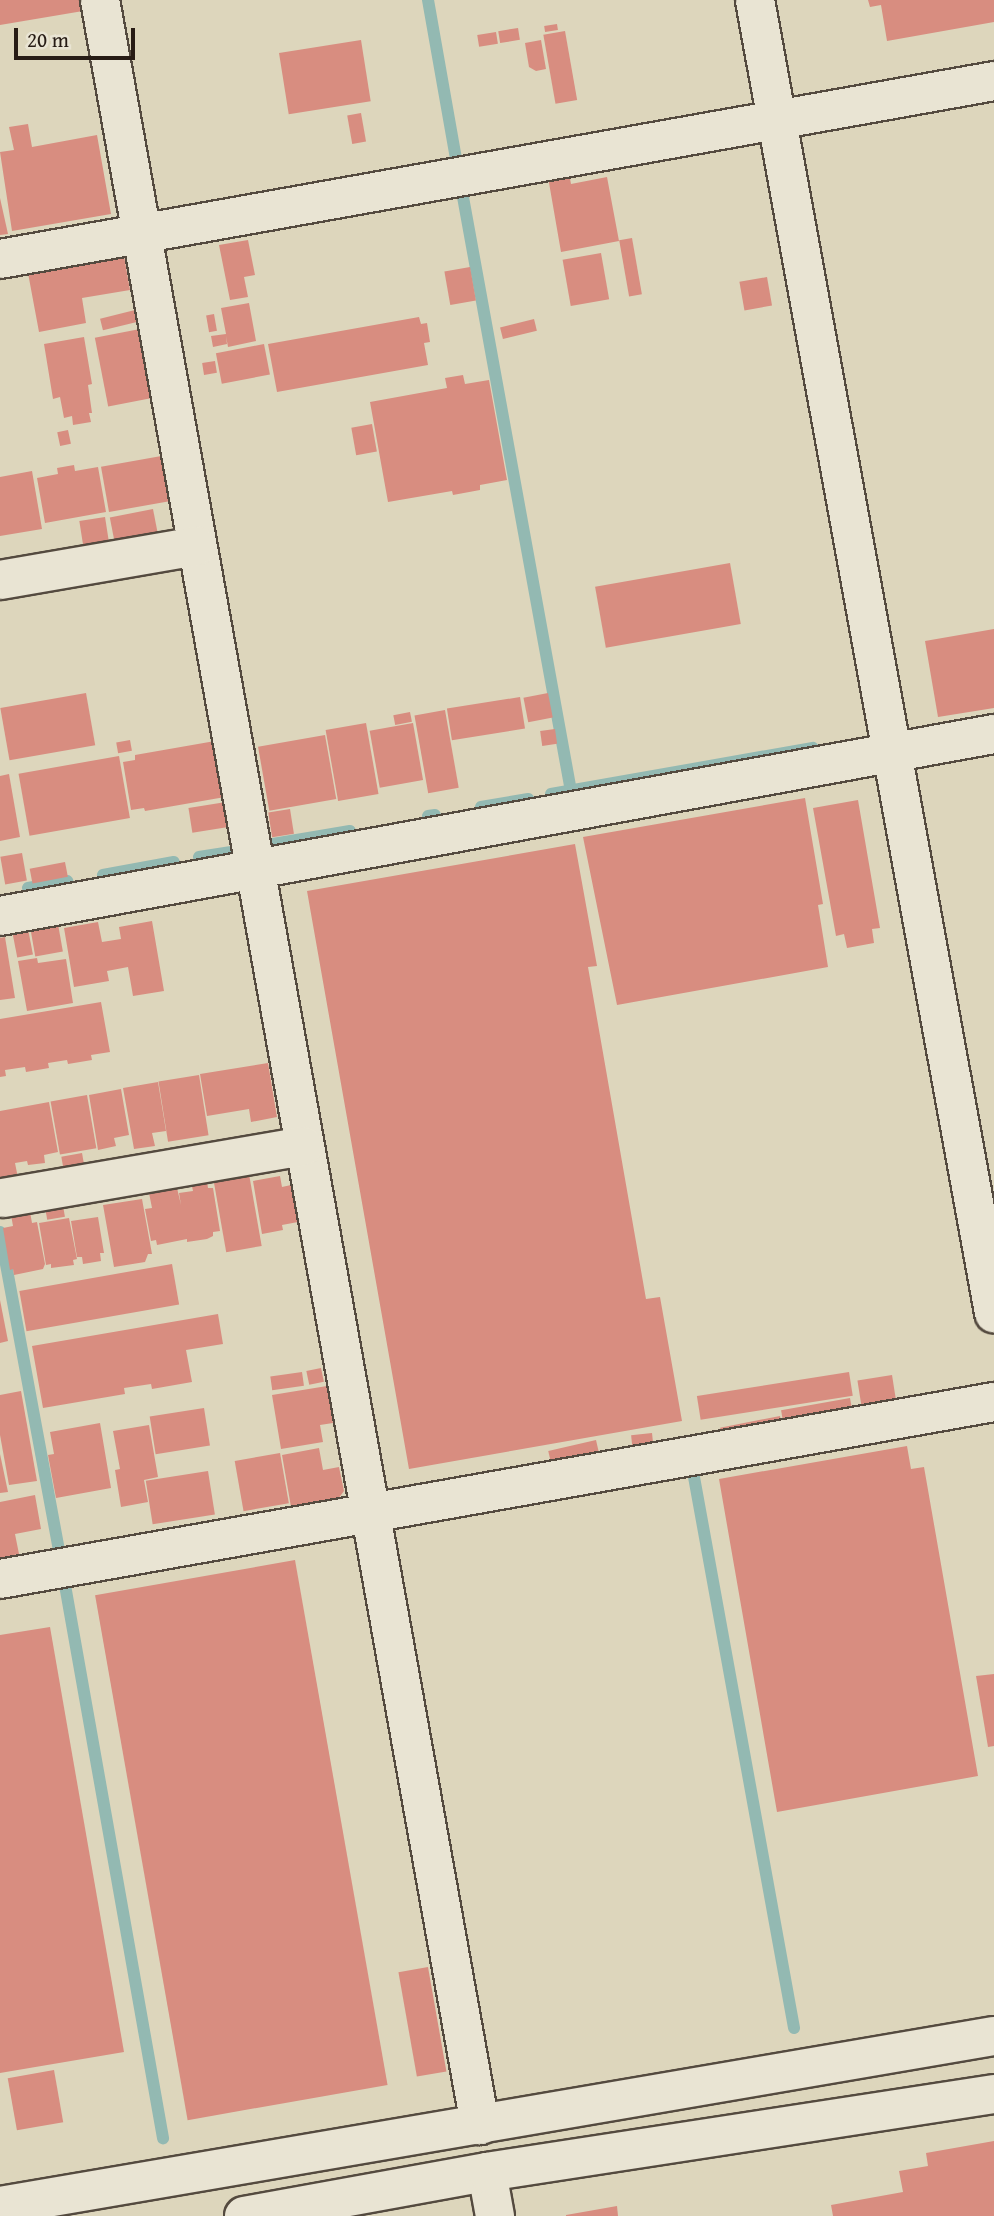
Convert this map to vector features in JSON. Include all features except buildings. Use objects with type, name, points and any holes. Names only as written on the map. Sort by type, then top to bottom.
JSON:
[{"type":"street","points":[[100,0],[480,2125]]},
{"type":"street","points":[[755,0],[994,1313]]},
{"type":"street","points":[[0,259],[994,81]]},
{"type":"street","points":[[0,580],[197,546]]},
{"type":"street","points":[[0,916],[994,734]]},
{"type":"street","points":[[3,1198],[304,1146]]},
{"type":"street","points":[[0,1579],[994,1402]]},
{"type":"street","points":[[0,2206],[994,2036]]},
{"type":"street","points":[[244,2216],[487,2172],[994,2094]]},
{"type":"street","points":[[487,2172],[495,2216]]},
{"type":"waterway","points":[[428,0],[456,158]]},
{"type":"waterway","points":[[463,197],[571,791]]},
{"type":"waterway","points":[[551,794],[813,748]]},
{"type":"waterway","points":[[481,807],[528,799]]},
{"type":"waterway","points":[[428,816],[435,815]]},
{"type":"waterway","points":[[273,844],[350,831]]},
{"type":"waterway","points":[[199,857],[230,852]]},
{"type":"waterway","points":[[103,875],[174,862]]},
{"type":"waterway","points":[[28,888],[67,881]]},
{"type":"waterway","points":[[0,1232],[59,1551]]},
{"type":"waterway","points":[[694,1477],[794,2028]]},
{"type":"waterway","points":[[65,1585],[163,2138]]}]
